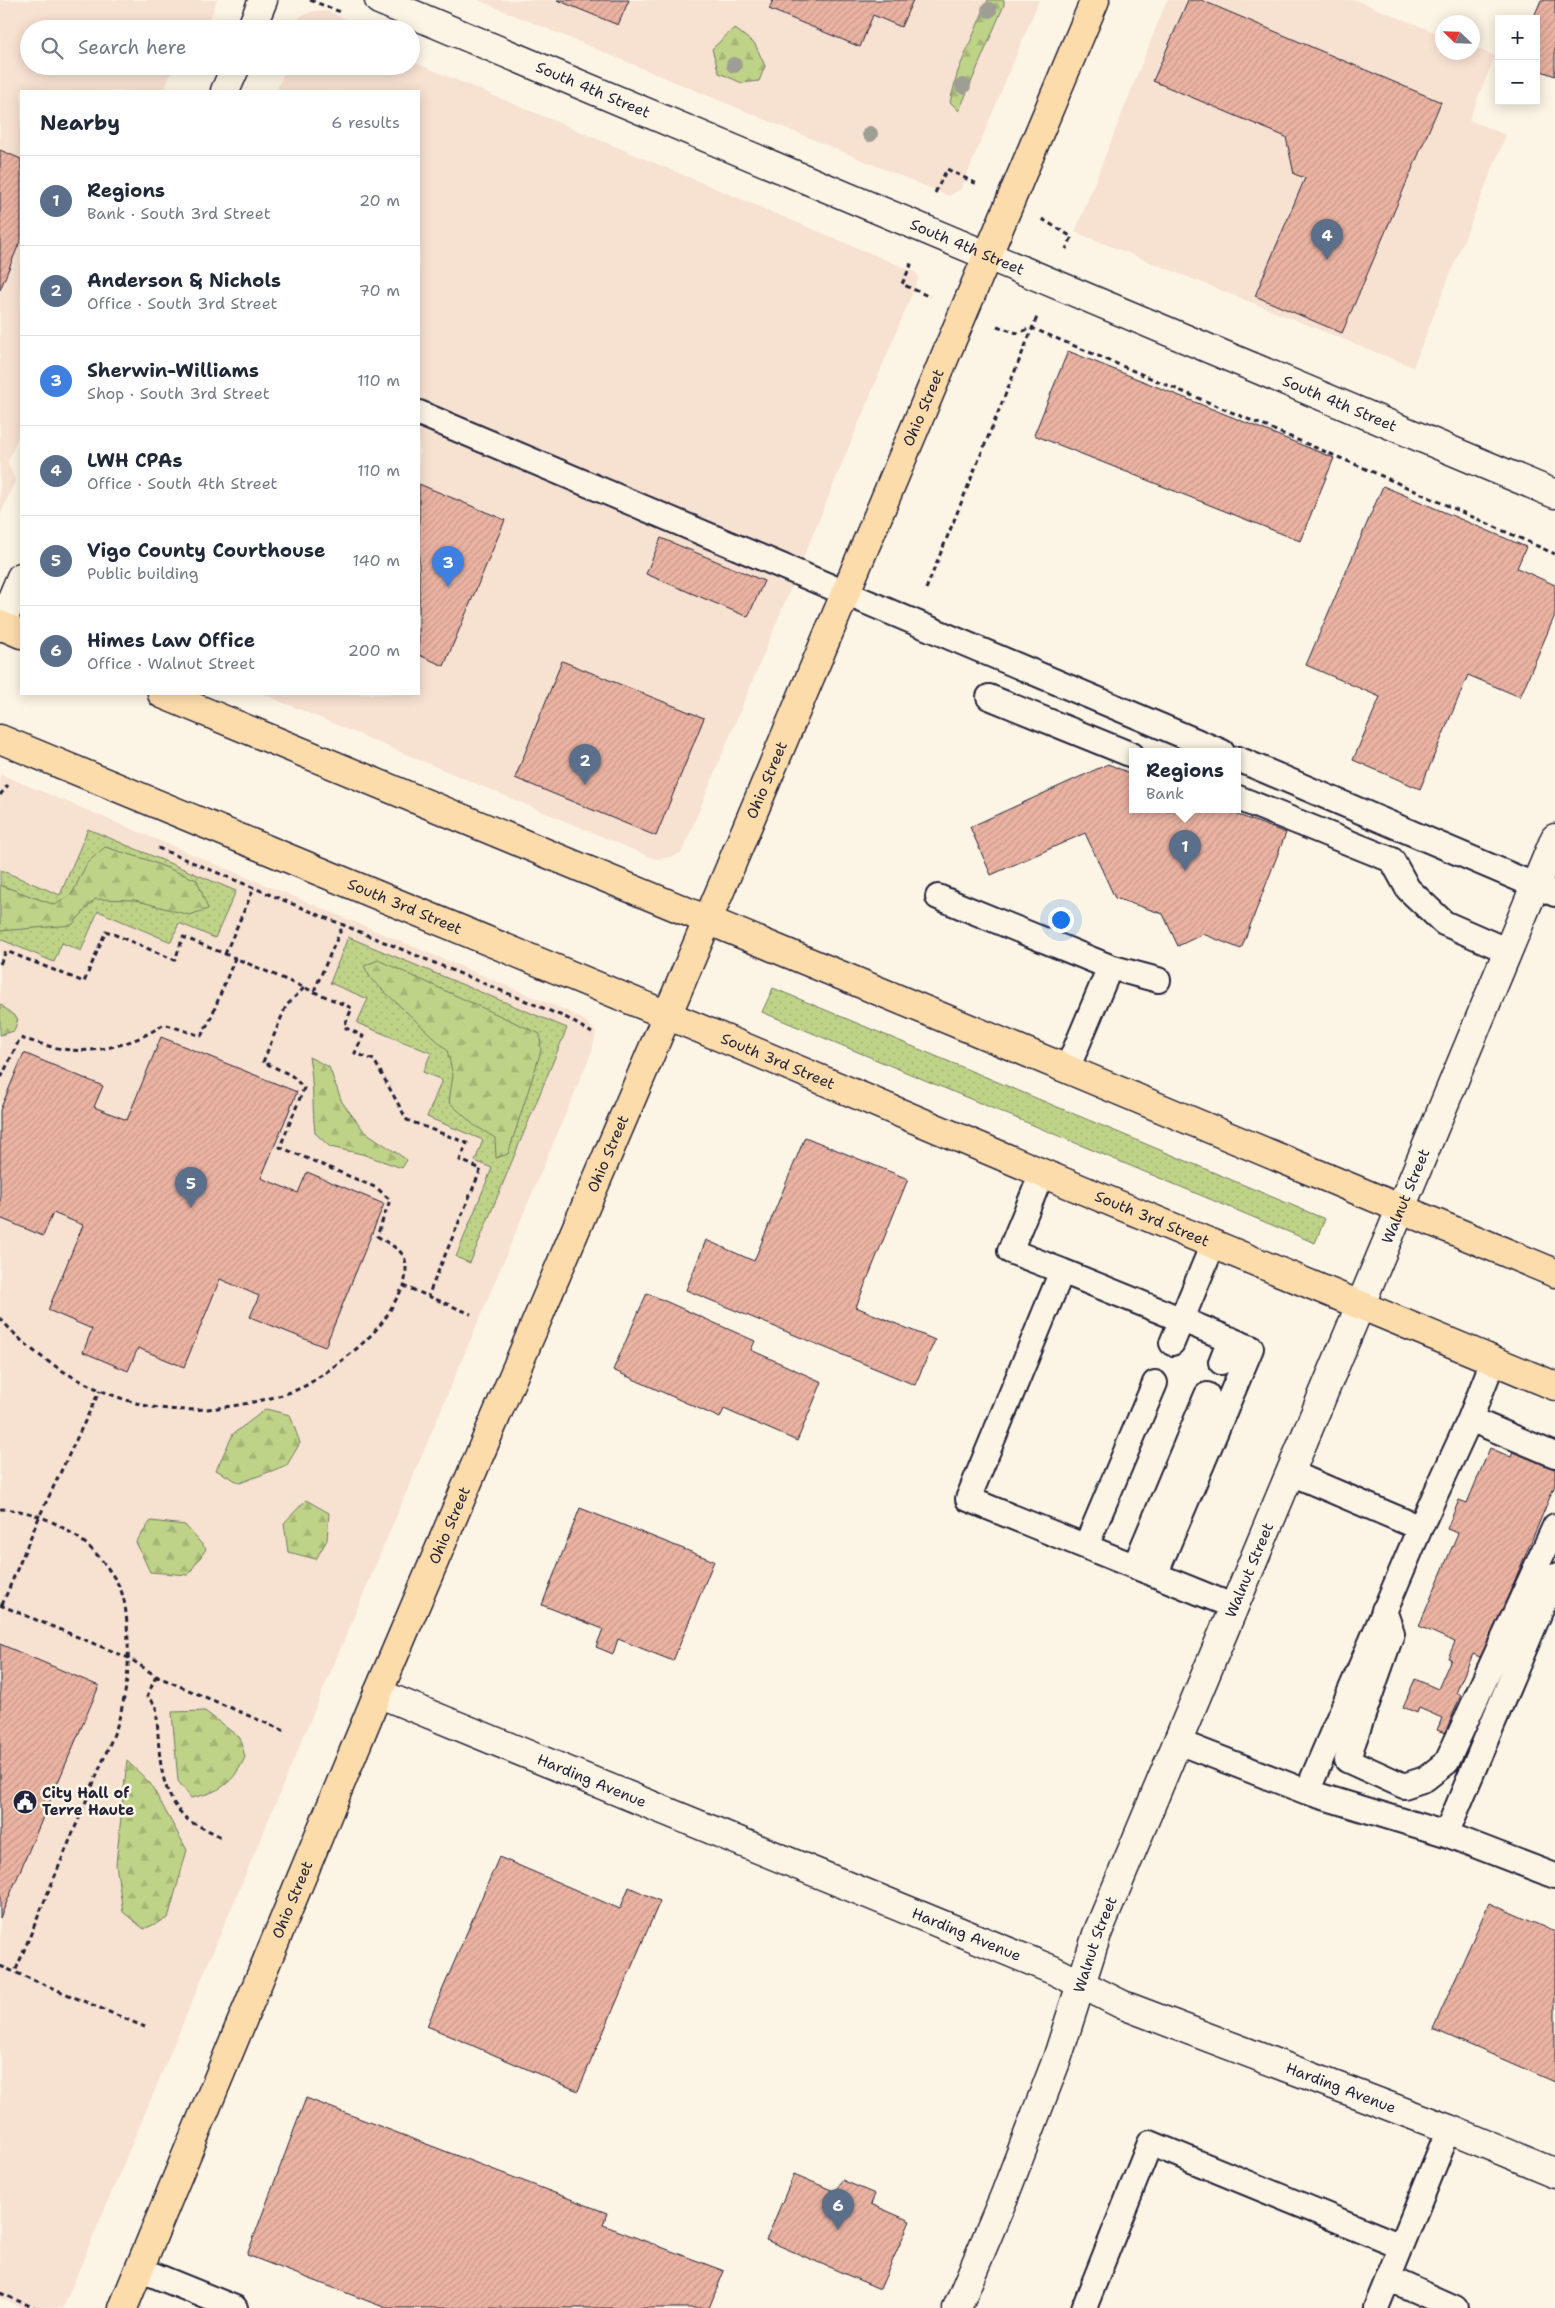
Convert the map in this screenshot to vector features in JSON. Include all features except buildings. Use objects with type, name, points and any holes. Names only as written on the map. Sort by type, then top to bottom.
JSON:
[{"type":"main road","name":"Ohio Street","points":[[123,2308],[378,1693],[666,1015],[708,921],[1095,0]]},
{"type":"main road","points":[[0,626],[20,634]]},
{"type":"main road","points":[[164,695],[1067,1068],[1555,1273]]},
{"type":"main road","name":"South 3rd Street","points":[[0,740],[666,1015],[1042,1174],[1555,1386]]},
{"type":"street","points":[[255,20],[263,0]]},
{"type":"street","name":"South 4th Street","points":[[379,0],[1555,494]]},
{"type":"street","points":[[225,90],[232,75]]},
{"type":"street","points":[[0,626],[20,579]]},
{"type":"street","name":"Walnut Street","points":[[957,2308],[1008,2188],[1057,2059],[1097,1934],[1291,1474],[1508,951],[1545,889],[1555,838]]},
{"type":"street","name":"Harding Avenue","points":[[378,1693],[1053,1970],[1123,2005],[1449,2129],[1555,2173]]},
{"type":"lane","points":[[420,414],[1213,748]]},
{"type":"lane","points":[[990,697],[1129,754]]},
{"type":"lane","points":[[1241,760],[1545,889]]},
{"type":"lane","points":[[1241,799],[1392,860],[1408,889],[1444,923],[1508,951]]},
{"type":"lane","points":[[938,897],[1110,967],[1158,980]]},
{"type":"lane","points":[[1067,1068],[1110,967]]},
{"type":"lane","points":[[1042,1174],[1010,1251],[1251,1348],[1145,1571]]},
{"type":"lane","points":[[1172,1343],[1213,1244]]},
{"type":"lane","points":[[1062,1271],[968,1499],[1235,1607]]},
{"type":"lane","points":[[1221,1362],[1230,1340]]},
{"type":"lane","points":[[1307,1792],[1384,1610],[1470,1419],[1492,1361]]},
{"type":"lane","points":[[1086,1546],[1155,1382]]},
{"type":"lane","points":[[1145,1571],[1207,1395]]},
{"type":"lane","points":[[1470,1419],[1555,1455]]},
{"type":"lane","points":[[1291,1474],[1420,1528]]},
{"type":"lane","points":[[1384,1610],[1392,1633],[1347,1760],[1404,1786],[1425,1779],[1447,1762],[1555,1526]]},
{"type":"lane","points":[[1446,1834],[1555,1576]]},
{"type":"lane","points":[[1178,1742],[1307,1792],[1446,1834],[1555,1876]]},
{"type":"lane","points":[[1376,2308],[1449,2129]]},
{"type":"lane","points":[[1084,2308],[1150,2143],[1401,2246]]},
{"type":"lane","points":[[139,2269],[230,2306]]},
{"type":"lane","points":[[1388,2278],[1455,2308]]},
{"type":"path","points":[[0,795],[8,785],[17,789]]},
{"type":"path","points":[[154,846],[567,1018],[592,1033]]},
{"type":"path","points":[[225,954],[254,888]]},
{"type":"path","points":[[314,992],[343,925]]},
{"type":"path","points":[[0,964],[6,951],[84,982],[106,931],[175,960],[183,937],[352,1008],[344,1028],[362,1036],[355,1053],[374,1060],[408,1120],[467,1143],[460,1160],[481,1169],[428,1296]]},
{"type":"path","points":[[0,1075],[2,1076],[20,1038],[69,1050],[115,1047],[150,1034],[164,1024],[201,1036],[210,1020],[235,958]]},
{"type":"path","points":[[0,1318],[15,1336],[56,1367],[100,1390],[138,1404],[168,1408],[235,1406],[274,1398],[309,1384],[350,1354],[380,1325],[404,1286],[408,1266],[402,1252],[377,1236],[390,1200],[377,1188],[280,1147],[304,1088],[291,1075],[263,1062],[286,1006],[304,988]]},
{"type":"path","points":[[404,1286],[471,1314]]},
{"type":"path","points":[[100,1390],[40,1515],[1,1605],[129,1658],[156,1676],[286,1732]]},
{"type":"path","points":[[0,1509],[18,1510],[40,1515],[80,1538],[100,1557],[120,1588],[125,1604],[129,1658],[126,1697],[116,1729],[15,1972]]},
{"type":"path","points":[[156,1676],[147,1697],[156,1705],[157,1741],[164,1782],[187,1819],[221,1837]]},
{"type":"path","points":[[0,1966],[144,2027]]},
{"type":"path","points":[[0,2293],[35,2308]]},
{"type":"shaded area","points":[[0,0],[217,0],[209,20],[20,20],[20,75],[170,75],[164,90],[20,90],[20,432],[8,462],[15,481],[0,516]]},
{"type":"shaded area","points":[[478,0],[1039,0],[961,189],[949,196]]},
{"type":"shaded area","points":[[1167,0],[1355,0],[1435,32],[1435,60],[1480,60],[1480,50],[1495,56],[1469,120],[1506,135],[1413,367],[1075,232]]},
{"type":"shaded area","points":[[314,11],[327,11],[348,20],[297,20],[301,16]]},
{"type":"shaded area","points":[[420,65],[915,272],[919,277],[682,852],[673,857],[655,859],[265,695],[420,695],[420,90],[276,90],[283,75],[420,75]]},
{"type":"shaded area","points":[[0,774],[572,1013],[587,1022],[596,1033],[592,1051],[63,2308],[23,2308],[0,2298]]},
{"type":"green space","points":[[988,0],[1004,0],[1004,5],[959,111],[950,102],[958,71]]},
{"type":"green space","points":[[734,28],[755,44],[765,66],[759,81],[742,83],[719,73],[712,49]]},
{"type":"green space","points":[[88,829],[236,891],[215,938],[179,923],[171,942],[98,911],[81,951],[62,943],[54,962],[0,939],[0,870],[60,895]]},
{"type":"green space","points":[[105,847],[145,859],[197,880],[208,909],[189,915],[135,900],[95,899],[72,925],[0,931],[0,885],[55,905],[72,894],[87,863]]},
{"type":"green space","points":[[348,937],[567,1028],[470,1263],[456,1257],[492,1168],[475,1161],[483,1140],[427,1117],[442,1080],[423,1072],[431,1053],[357,1023],[368,999],[330,983]]},
{"type":"green space","points":[[378,960],[540,1034],[541,1051],[508,1154],[496,1158],[495,1138],[474,1125],[449,1102],[453,1075],[447,1050],[371,979],[364,966]]},
{"type":"green space","points":[[773,988],[1325,1219],[1315,1243],[762,1012]]},
{"type":"green space","points":[[0,1004],[18,1019],[14,1031],[0,1035]]},
{"type":"green space","points":[[309,1057],[329,1067],[342,1102],[364,1131],[407,1160],[402,1168],[362,1154],[330,1147],[315,1133]]},
{"type":"green space","points":[[266,1409],[290,1415],[300,1443],[287,1465],[240,1483],[216,1470],[233,1434]]},
{"type":"green space","points":[[306,1500],[329,1513],[327,1540],[316,1559],[288,1552],[284,1523]]},
{"type":"green space","points":[[151,1521],[185,1525],[206,1549],[188,1575],[150,1572],[136,1542]]},
{"type":"green space","points":[[205,1711],[240,1738],[245,1757],[236,1774],[218,1790],[191,1798],[178,1781],[172,1712]]},
{"type":"green space","points":[[127,1761],[150,1783],[187,1850],[168,1918],[144,1929],[123,1912],[116,1864]]},
{"type":"place","name":"LWH CPAs","points":[[1327,260]]},
{"type":"place","name":"Sherwin-Williams","points":[[448,587]]},
{"type":"place","name":"Anderson & Nichols","points":[[585,785]]},
{"type":"place","name":"Regions","points":[[1185,871]]},
{"type":"place","name":"Vigo County Courthouse","points":[[191,1208]]},
{"type":"place","name":"City Hall of Terre Haute","points":[[25,1802]]},
{"type":"place","name":"Himes Law Office","points":[[838,2230]]}]
